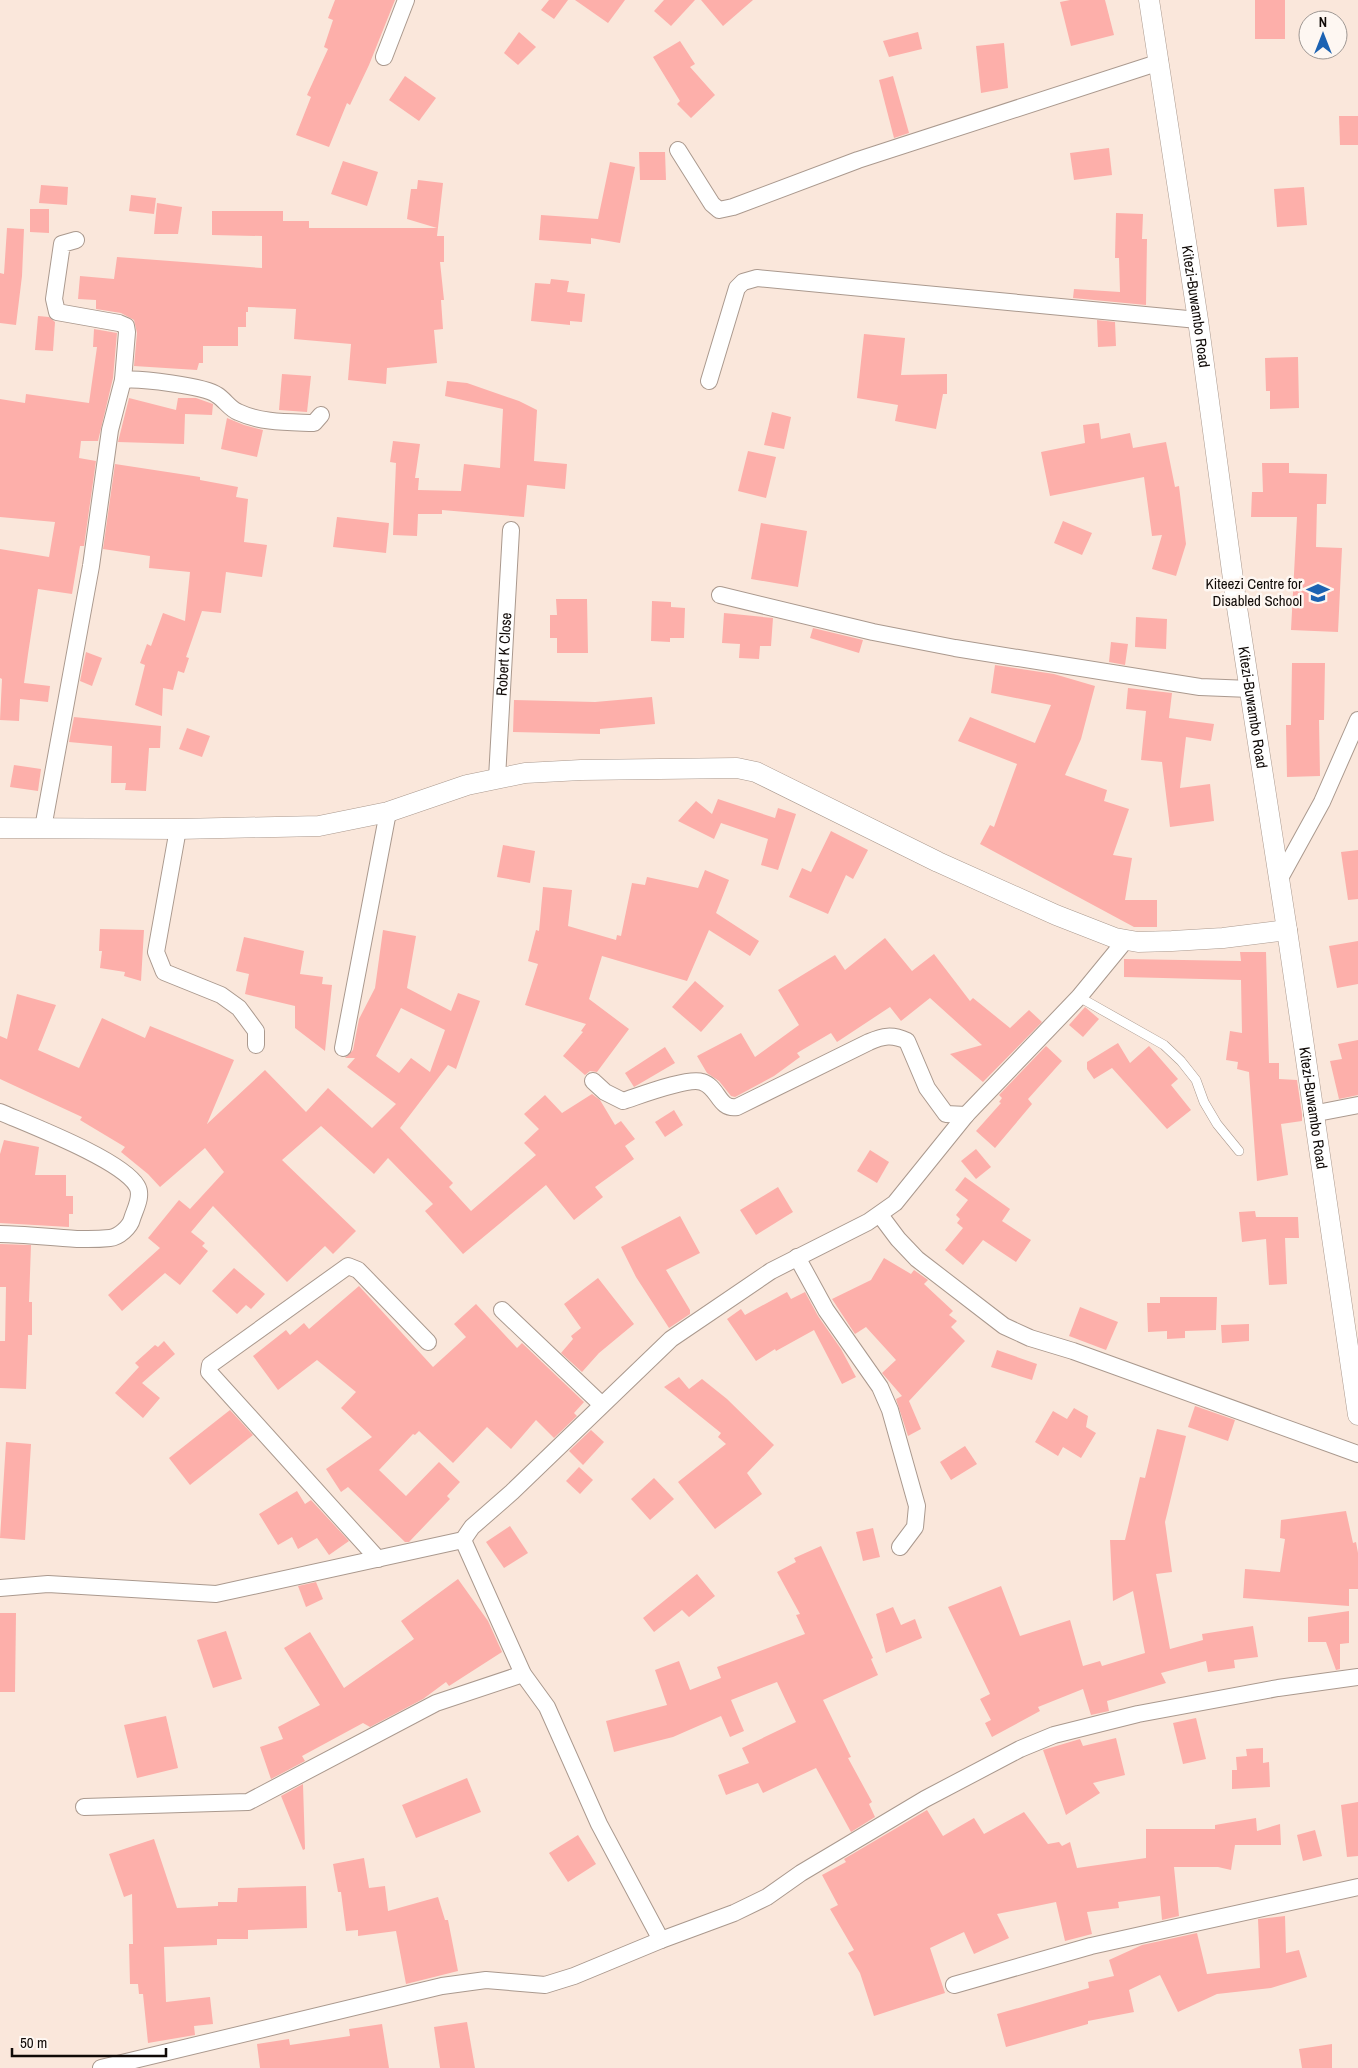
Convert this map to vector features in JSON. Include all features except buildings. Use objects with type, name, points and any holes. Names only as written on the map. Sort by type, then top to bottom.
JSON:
[{"type":"street","points":[[384,57],[406,0]]},
{"type":"street","name":"Kitezi-Buwambo Road","points":[[1149,0],[1198,320],[1234,591],[1287,930],[1312,1114],[1358,1415]]},
{"type":"street","points":[[678,150],[712,204],[719,210],[733,207],[858,160],[1160,62]]},
{"type":"street","points":[[43,828],[91,566],[110,430],[123,380],[127,332],[126,326],[113,322],[57,312],[54,306],[62,244],[76,240]]},
{"type":"street","points":[[709,381],[737,288],[743,282],[757,278],[1198,320]]},
{"type":"street","points":[[123,380],[149,381],[207,390],[217,395],[236,412],[262,420],[314,423],[321,415]]},
{"type":"street","name":"Robert K Close","points":[[497,778],[511,530]]},
{"type":"street","points":[[720,595],[873,632],[955,648],[1200,687],[1250,689]]},
{"type":"street","points":[[1279,880],[1322,802],[1358,720]]},
{"type":"street","points":[[0,828],[178,829],[319,826],[388,812],[468,785],[525,773],[581,770],[720,768],[756,772],[938,862],[1056,915],[1125,940],[1172,941],[1223,938],[1287,930]]},
{"type":"street","points":[[343,1048],[388,812]]},
{"type":"street","points":[[178,829],[156,952],[164,972],[221,995],[239,1008],[256,1031],[256,1045]]},
{"type":"street","points":[[0,1588],[48,1584],[216,1594],[463,1540],[472,1527],[512,1492],[601,1404],[671,1339],[771,1270],[880,1215],[913,1183],[966,1115],[1079,997],[1125,940]]},
{"type":"street","points":[[593,1081],[605,1092],[623,1101],[683,1082],[702,1082],[716,1092],[724,1105],[729,1108],[737,1107],[869,1042],[882,1037],[895,1036],[907,1041],[927,1088],[946,1114],[966,1115]]},
{"type":"street","points":[[1312,1114],[1358,1105]]},
{"type":"street","points":[[0,1112],[109,1161],[137,1186],[139,1199],[132,1222],[122,1233],[112,1238],[78,1240],[0,1234]]},
{"type":"street","points":[[880,1215],[898,1239],[917,1259],[1004,1326],[1030,1338],[1073,1351],[1358,1454]]},
{"type":"street","points":[[797,1257],[826,1310],[880,1387],[890,1410],[917,1506],[915,1527],[900,1547]]},
{"type":"street","points":[[378,1559],[209,1372],[210,1365],[348,1266],[358,1270],[428,1342]]},
{"type":"street","points":[[502,1310],[601,1404]]},
{"type":"street","points":[[463,1540],[523,1674],[547,1707],[599,1824],[661,1940]]},
{"type":"street","points":[[84,1807],[248,1802],[436,1703],[523,1674]]},
{"type":"street","points":[[101,2068],[442,1986],[486,1980],[545,1985],[582,1973],[661,1940],[734,1913],[767,1897],[801,1873],[926,1799],[1012,1753],[1054,1735],[1138,1714],[1278,1688],[1358,1677]]},
{"type":"street","points":[[954,1985],[1091,1946],[1358,1887]]},
{"type":"lane","points":[[1079,997],[1164,1045],[1181,1061],[1196,1080],[1204,1102],[1216,1124],[1240,1151]]},
{"type":"place","name":"Kiteezi Centre for Disabled School","points":[[1318,593]]}]
